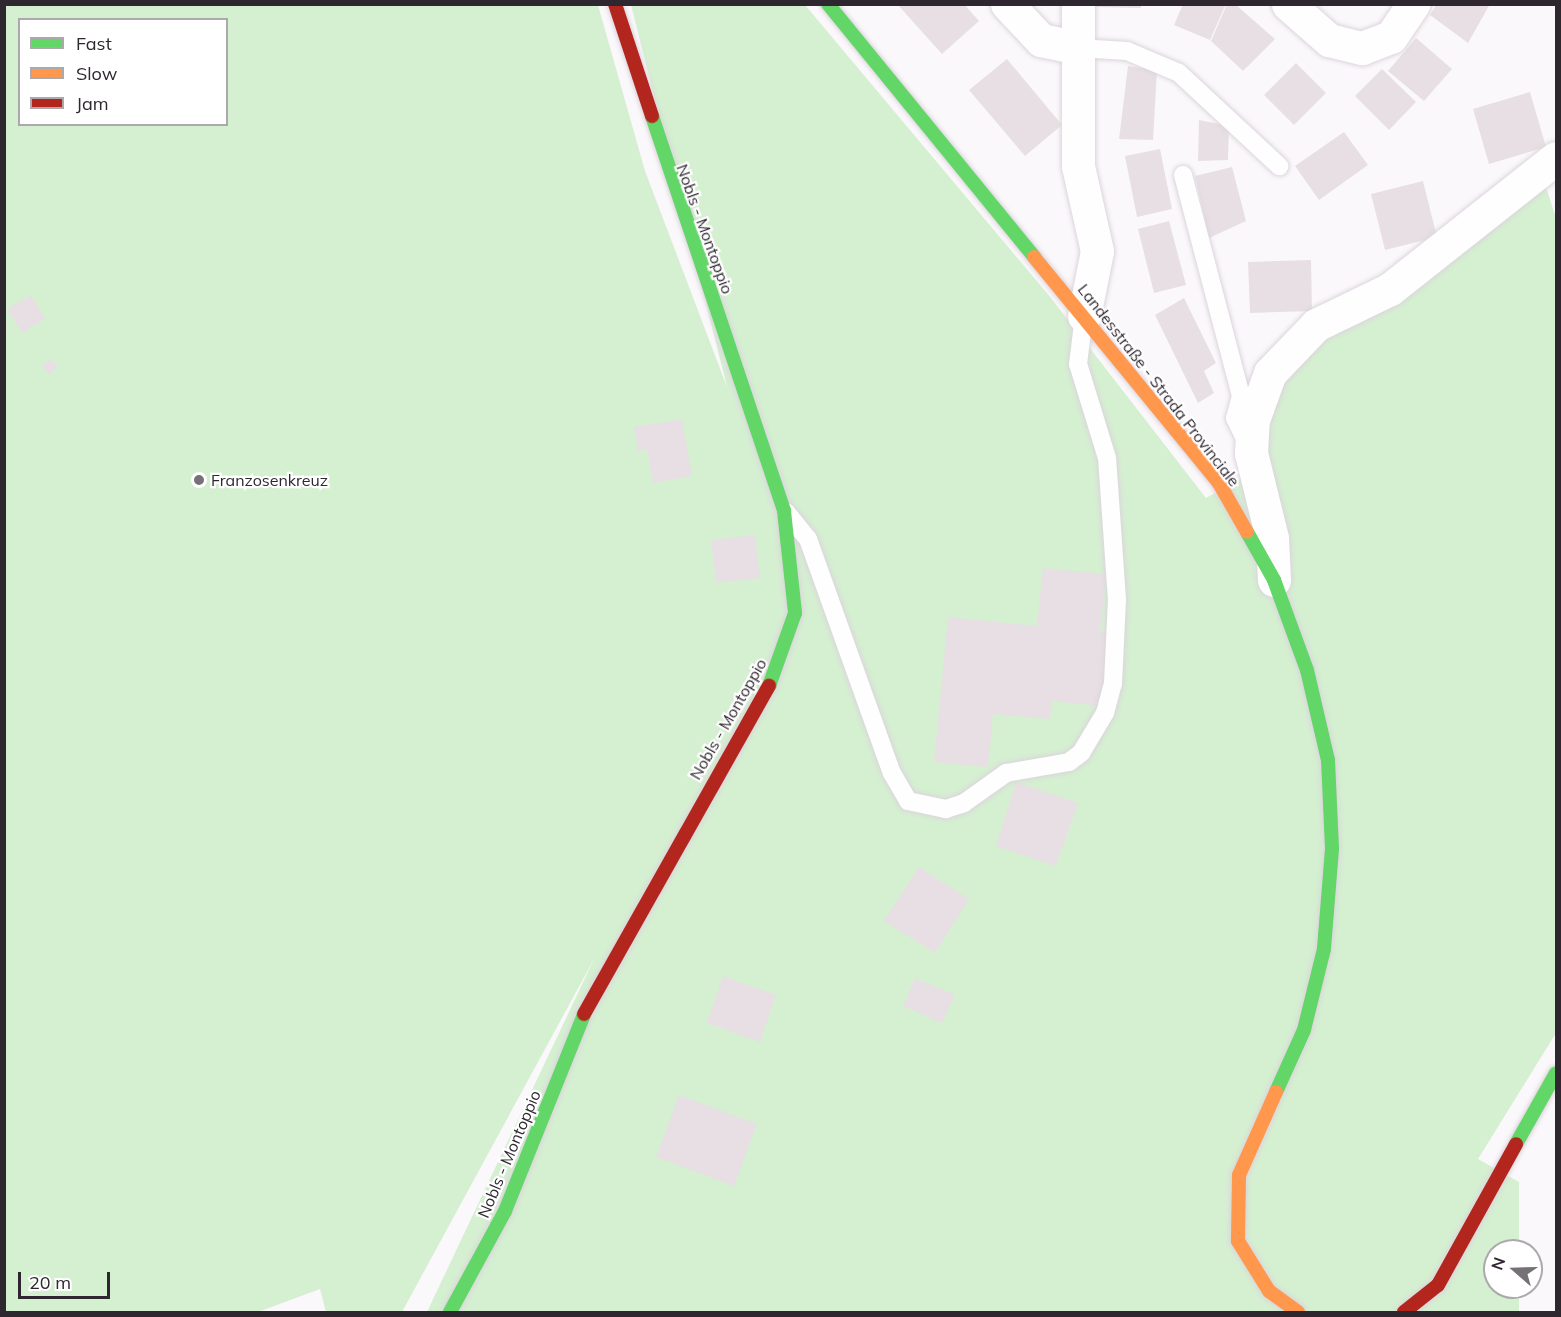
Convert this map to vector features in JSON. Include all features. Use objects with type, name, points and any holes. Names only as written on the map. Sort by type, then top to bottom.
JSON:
[{"type":"main road","name":"Nobls - Montoppio","points":[[450,1312],[505,1211],[595,987],[777,667],[795,613],[784,512],[615,4]]},
{"type":"main road","name":"Landesstraße - Strada Provinciale","points":[[828,4],[1219,483],[1274,580],[1307,670],[1328,760],[1332,849],[1324,949],[1304,1030],[1239,1175],[1235,1207],[1238,1241],[1251,1266],[1269,1291],[1299,1312]]},
{"type":"main road","points":[[1404,1312],[1438,1285],[1557,1073]]},
{"type":"street","points":[[1007,4],[1041,40],[1078,48]]},
{"type":"street","points":[[1078,4],[1078,166],[1097,251],[1084,316]]},
{"type":"street","points":[[1288,4],[1329,40],[1362,48],[1391,37],[1413,4]]},
{"type":"street","points":[[1274,580],[1272,538],[1251,453],[1260,392],[1285,354],[1329,317],[1390,289],[1557,158]]},
{"type":"lane","points":[[1078,48],[1127,51],[1179,73],[1279,166]]},
{"type":"lane","points":[[1184,175],[1241,396],[1235,418],[1251,453]]},
{"type":"lane","points":[[784,512],[808,539],[892,773],[908,801],[946,809],[1015,770],[1069,762],[1081,753],[1105,713],[1113,684],[1117,600],[1107,458],[1078,364],[1084,316]]},
{"type":"green space","points":[[5,5],[598,5],[645,171],[727,387],[631,5],[805,5],[1051,298],[1206,498],[1267,464],[1263,418],[1290,361],[1543,178],[1556,218],[1556,1033],[1478,1159],[1519,1182],[1519,1239],[1483,1239],[1483,1299],[1519,1299],[1519,1312],[427,1312],[594,959],[402,1312],[326,1312],[320,1289],[258,1312],[5,1312]]},
{"type":"building","points":[[897,4],[964,4],[979,21],[942,54]]},
{"type":"building","points":[[1095,4],[1141,4],[1141,8],[1095,7]]},
{"type":"building","points":[[1183,4],[1226,4],[1210,40],[1174,25]]},
{"type":"building","points":[[1227,4],[1235,4],[1275,39],[1243,71],[1211,41]]},
{"type":"building","points":[[1437,4],[1490,4],[1468,43],[1430,15]]},
{"type":"building","points":[[1416,38],[1452,69],[1424,101],[1388,71]]},
{"type":"building","points":[[1007,59],[1062,125],[1025,156],[969,90]]},
{"type":"building","points":[[1296,63],[1326,93],[1294,125],[1264,95]]},
{"type":"building","points":[[1128,66],[1157,70],[1153,140],[1119,139]]},
{"type":"building","points":[[1382,69],[1416,102],[1389,130],[1355,96]]},
{"type":"building","points":[[1530,92],[1546,147],[1489,164],[1473,109]]},
{"type":"building","points":[[1199,120],[1229,126],[1228,160],[1198,161]]},
{"type":"building","points":[[1344,132],[1368,165],[1319,200],[1295,166]]},
{"type":"building","points":[[1160,149],[1172,209],[1137,217],[1125,156]]},
{"type":"building","points":[[1232,167],[1246,221],[1209,238],[1195,176]]},
{"type":"building","points":[[1423,181],[1437,237],[1385,250],[1371,194]]},
{"type":"building","points":[[1169,221],[1186,285],[1154,293],[1138,229]]},
{"type":"building","points":[[1311,260],[1312,311],[1250,313],[1248,262]]},
{"type":"building","points":[[31,295],[45,319],[22,333],[7,309]]},
{"type":"building","points":[[1184,298],[1216,363],[1204,371],[1214,393],[1198,403],[1155,315]]},
{"type":"building","points":[[51,359],[58,367],[49,374],[42,366]]},
{"type":"building","points":[[682,419],[692,476],[653,483],[647,449],[638,451],[634,427]]},
{"type":"building","points":[[755,535],[760,578],[716,583],[711,540]]},
{"type":"building","points":[[1043,568],[1106,574],[1100,632],[1109,633],[1102,706],[1052,701],[1050,719],[993,714],[988,767],[934,762],[948,617],[1037,626]]},
{"type":"building","points":[[1016,782],[1078,803],[1056,866],[996,846]]},
{"type":"building","points":[[919,867],[969,899],[935,953],[884,921]]},
{"type":"building","points":[[723,976],[776,995],[760,1042],[707,1023]]},
{"type":"building","points":[[915,978],[955,995],[942,1023],[903,1006]]},
{"type":"building","points":[[679,1095],[757,1124],[734,1186],[656,1157]]},
{"type":"traffic: fast","points":[[828,4],[1034,257]]},
{"type":"traffic: fast","points":[[652,116],[784,511],[795,613],[769,686]]},
{"type":"traffic: fast","points":[[1247,532],[1274,580],[1307,670],[1328,760],[1332,849],[1324,949],[1304,1030],[1276,1092]]},
{"type":"traffic: fast","points":[[450,1312],[505,1211],[584,1014]]},
{"type":"traffic: fast","points":[[1516,1144],[1556,1073]]},
{"type":"traffic: slow","points":[[1034,257],[1219,483],[1247,532]]},
{"type":"traffic: slow","points":[[1276,1092],[1239,1175],[1238,1241],[1269,1291],[1298,1312]]},
{"type":"traffic: jam","points":[[615,4],[652,116]]},
{"type":"traffic: jam","points":[[584,1014],[769,686]]},
{"type":"traffic: jam","points":[[1404,1312],[1438,1285],[1516,1144]]},
{"type":"place","name":"Franzosenkreuz","points":[[199,480]]}]
